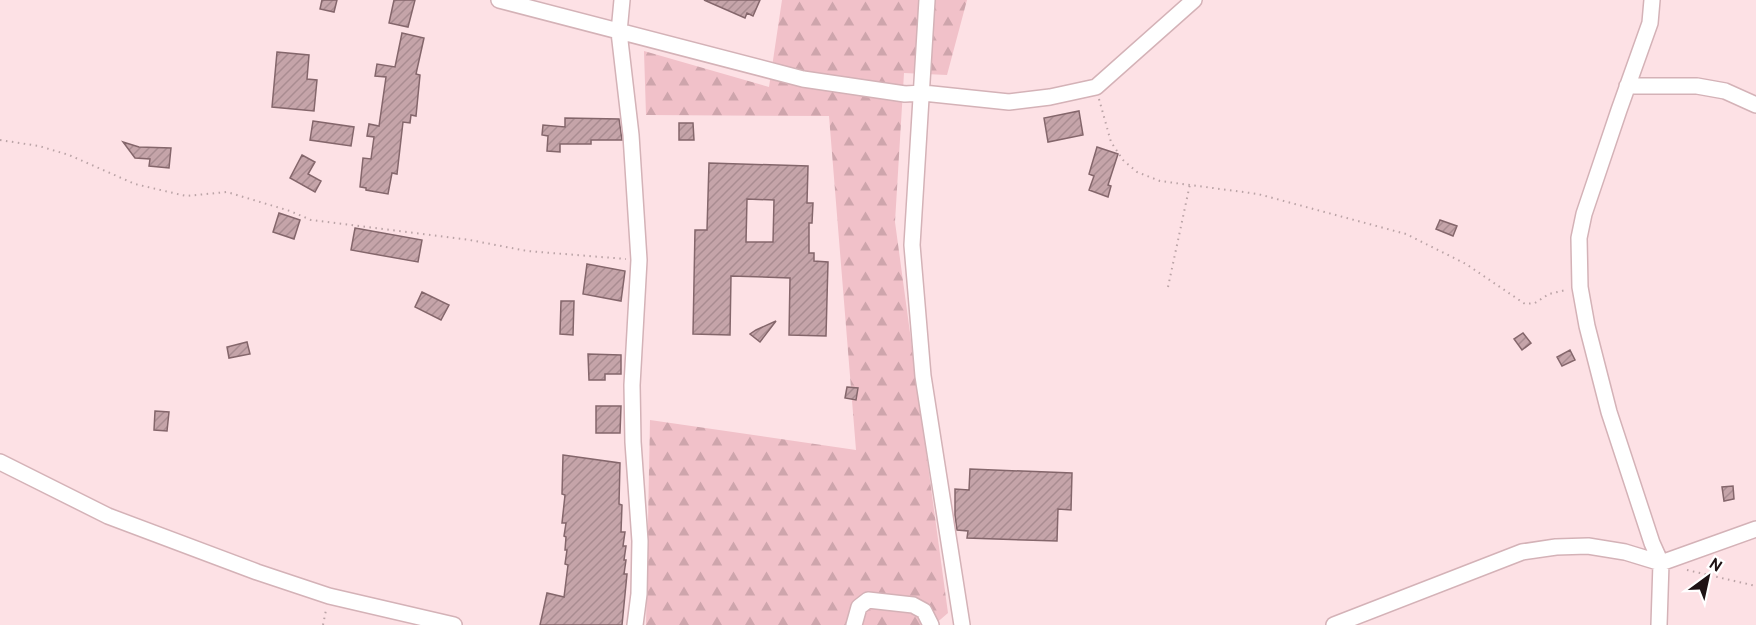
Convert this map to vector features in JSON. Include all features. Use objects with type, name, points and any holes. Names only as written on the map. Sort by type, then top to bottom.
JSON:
[{"type":"street","points":[[499,0],[803,79],[905,94],[922,93],[1009,102],[1050,97],[1096,87],[1194,0]]},
{"type":"street","points":[[622,0],[619,32],[631,135],[639,260],[632,385],[633,442],[640,541],[639,594],[635,625]]},
{"type":"street","points":[[927,0],[912,244],[923,376],[962,625]]},
{"type":"street","points":[[1652,0],[1650,23],[1584,214],[1579,238],[1580,287],[1587,326],[1609,412],[1660,564],[1659,625]]},
{"type":"street","points":[[1627,86],[1706,88],[1725,91],[1756,105]]},
{"type":"street","points":[[0,462],[108,516],[256,572],[329,596],[454,625]]},
{"type":"street","points":[[1334,625],[1522,552],[1556,547],[1588,546],[1625,552],[1660,564],[1756,529]]},
{"type":"street","points":[[854,625],[859,607],[868,600],[914,605],[924,611],[931,625]]},
{"type":"path","points":[[1096,87],[1111,142],[1124,160],[1137,172],[1160,181],[1258,194],[1406,234],[1466,264],[1525,304],[1535,303],[1549,294],[1580,287]]},
{"type":"path","points":[[0,140],[39,146],[69,155],[135,184],[186,196],[227,192],[290,211],[311,220],[470,240],[527,251],[639,260]]},
{"type":"path","points":[[1168,286],[1190,184]]},
{"type":"path","points":[[1660,564],[1756,586]]},
{"type":"green space","points":[[782,0],[967,0],[947,75],[904,73],[895,222],[948,613],[934,625],[646,625],[650,420],[856,450],[829,116],[646,115],[644,51],[769,87]]},
{"type":"building","points":[[322,0],[337,0],[334,12],[320,9]]},
{"type":"building","points":[[394,0],[415,0],[408,27],[389,23]]},
{"type":"building","points":[[704,0],[760,0],[753,16],[747,13],[745,18]]},
{"type":"building","points":[[402,33],[424,38],[416,74],[420,75],[416,116],[411,115],[410,123],[403,122],[397,174],[392,173],[388,194],[360,187],[363,158],[371,159],[374,137],[367,136],[369,124],[379,126],[386,77],[375,76],[377,64],[395,67]]},
{"type":"building","points":[[277,52],[309,55],[307,79],[317,80],[314,111],[272,107]]},
{"type":"building","points":[[1079,111],[1083,135],[1048,142],[1044,118]]},
{"type":"building","points":[[565,118],[619,119],[622,140],[591,140],[591,144],[560,144],[560,152],[547,151],[548,136],[542,135],[543,125],[565,127]]},
{"type":"building","points":[[313,121],[354,127],[351,146],[310,140]]},
{"type":"building","points":[[679,123],[693,123],[694,140],[679,140]]},
{"type":"building","points":[[123,142],[139,147],[171,148],[169,168],[149,166],[150,159],[135,158]]},
{"type":"building","points":[[1097,147],[1118,154],[1108,185],[1111,186],[1108,197],[1089,190],[1094,176],[1089,174]]},
{"type":"building","points":[[302,155],[315,162],[308,174],[321,181],[315,192],[290,178]]},
{"type":"building","points":[[709,163],[808,166],[807,203],[813,203],[812,223],[809,223],[809,253],[814,253],[814,261],[828,262],[826,336],[789,335],[790,278],[731,276],[730,335],[693,334],[695,230],[707,230]],"holes":[[[747,199],[774,200],[773,242],[746,242]]]},
{"type":"building","points":[[279,213],[300,220],[294,239],[273,232]]},
{"type":"building","points":[[1440,220],[1457,226],[1453,236],[1436,229]]},
{"type":"building","points":[[355,228],[422,240],[418,262],[351,250]]},
{"type":"building","points":[[587,264],[625,271],[621,301],[583,294]]},
{"type":"building","points":[[422,292],[449,305],[441,320],[415,307]]},
{"type":"building","points":[[561,301],[574,301],[573,335],[560,334]]},
{"type":"building","points":[[776,321],[760,342],[750,334],[756,330]]},
{"type":"building","points":[[1523,333],[1531,343],[1522,350],[1514,339]]},
{"type":"building","points":[[247,342],[250,354],[229,358],[227,347]]},
{"type":"building","points":[[1570,350],[1575,360],[1562,366],[1557,357]]},
{"type":"building","points":[[588,354],[621,355],[621,374],[605,374],[605,380],[589,380]]},
{"type":"building","points":[[847,387],[858,388],[856,400],[845,398]]},
{"type":"building","points":[[596,406],[621,406],[620,433],[596,433]]},
{"type":"building","points":[[155,411],[169,412],[167,431],[154,430]]},
{"type":"building","points":[[563,455],[620,463],[619,504],[622,505],[621,532],[625,532],[623,546],[626,546],[624,574],[627,574],[622,625],[540,625],[547,593],[564,597],[568,565],[565,564],[566,523],[562,523],[565,495],[562,494]]},
{"type":"building","points":[[970,469],[1072,473],[1071,510],[1058,509],[1057,541],[967,538],[968,531],[957,530],[955,489],[969,490]]},
{"type":"building","points":[[1733,486],[1734,499],[1724,501],[1722,487]]}]
